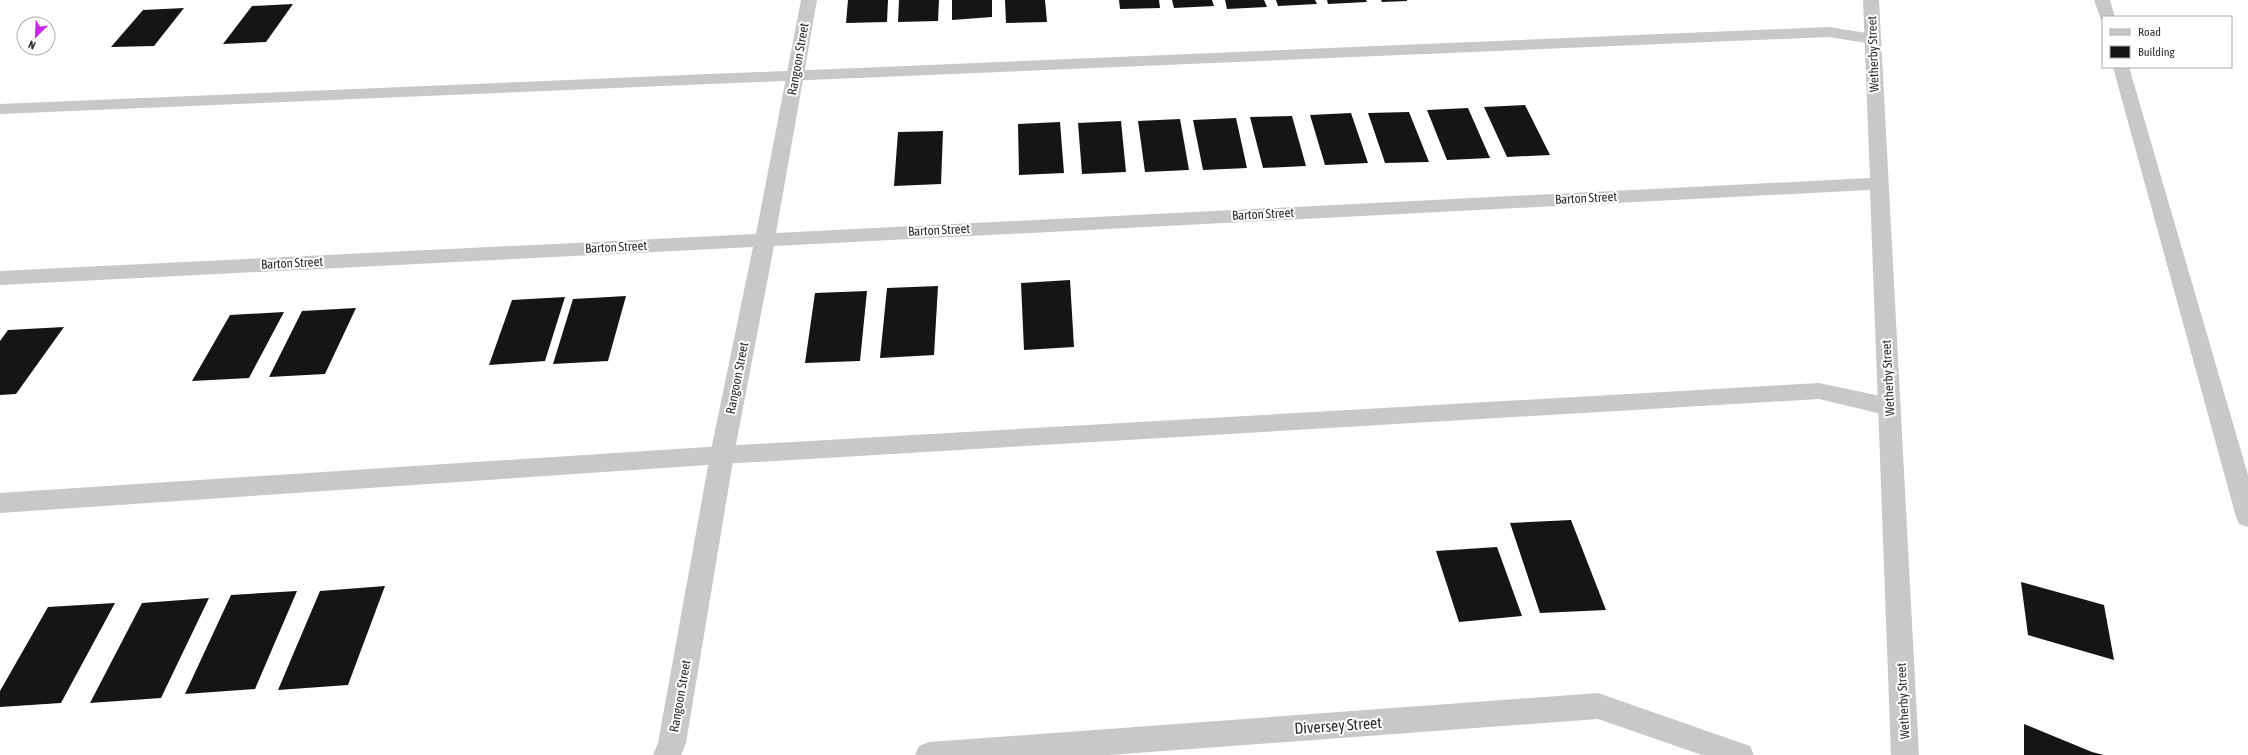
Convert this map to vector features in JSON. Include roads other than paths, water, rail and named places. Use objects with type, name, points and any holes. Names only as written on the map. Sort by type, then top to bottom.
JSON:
[{"type":"street","name":"Rangoon Street","points":[[667,755],[672,743],[722,455],[765,239],[809,0]]},
{"type":"street","name":"Wetherby Street","points":[[1871,0],[1878,184],[1906,755]]},
{"type":"street","points":[[2102,0],[2107,16]]},
{"type":"street","points":[[0,109],[1829,32],[1873,39]]},
{"type":"street","points":[[2121,68],[2248,517]]},
{"type":"street","name":"Barton Street","points":[[0,278],[1878,184]]},
{"type":"street","points":[[0,502],[722,455],[1819,391],[1890,407]]},
{"type":"street","name":"Diversey Street","points":[[929,755],[1598,706],[1740,755]]}]
